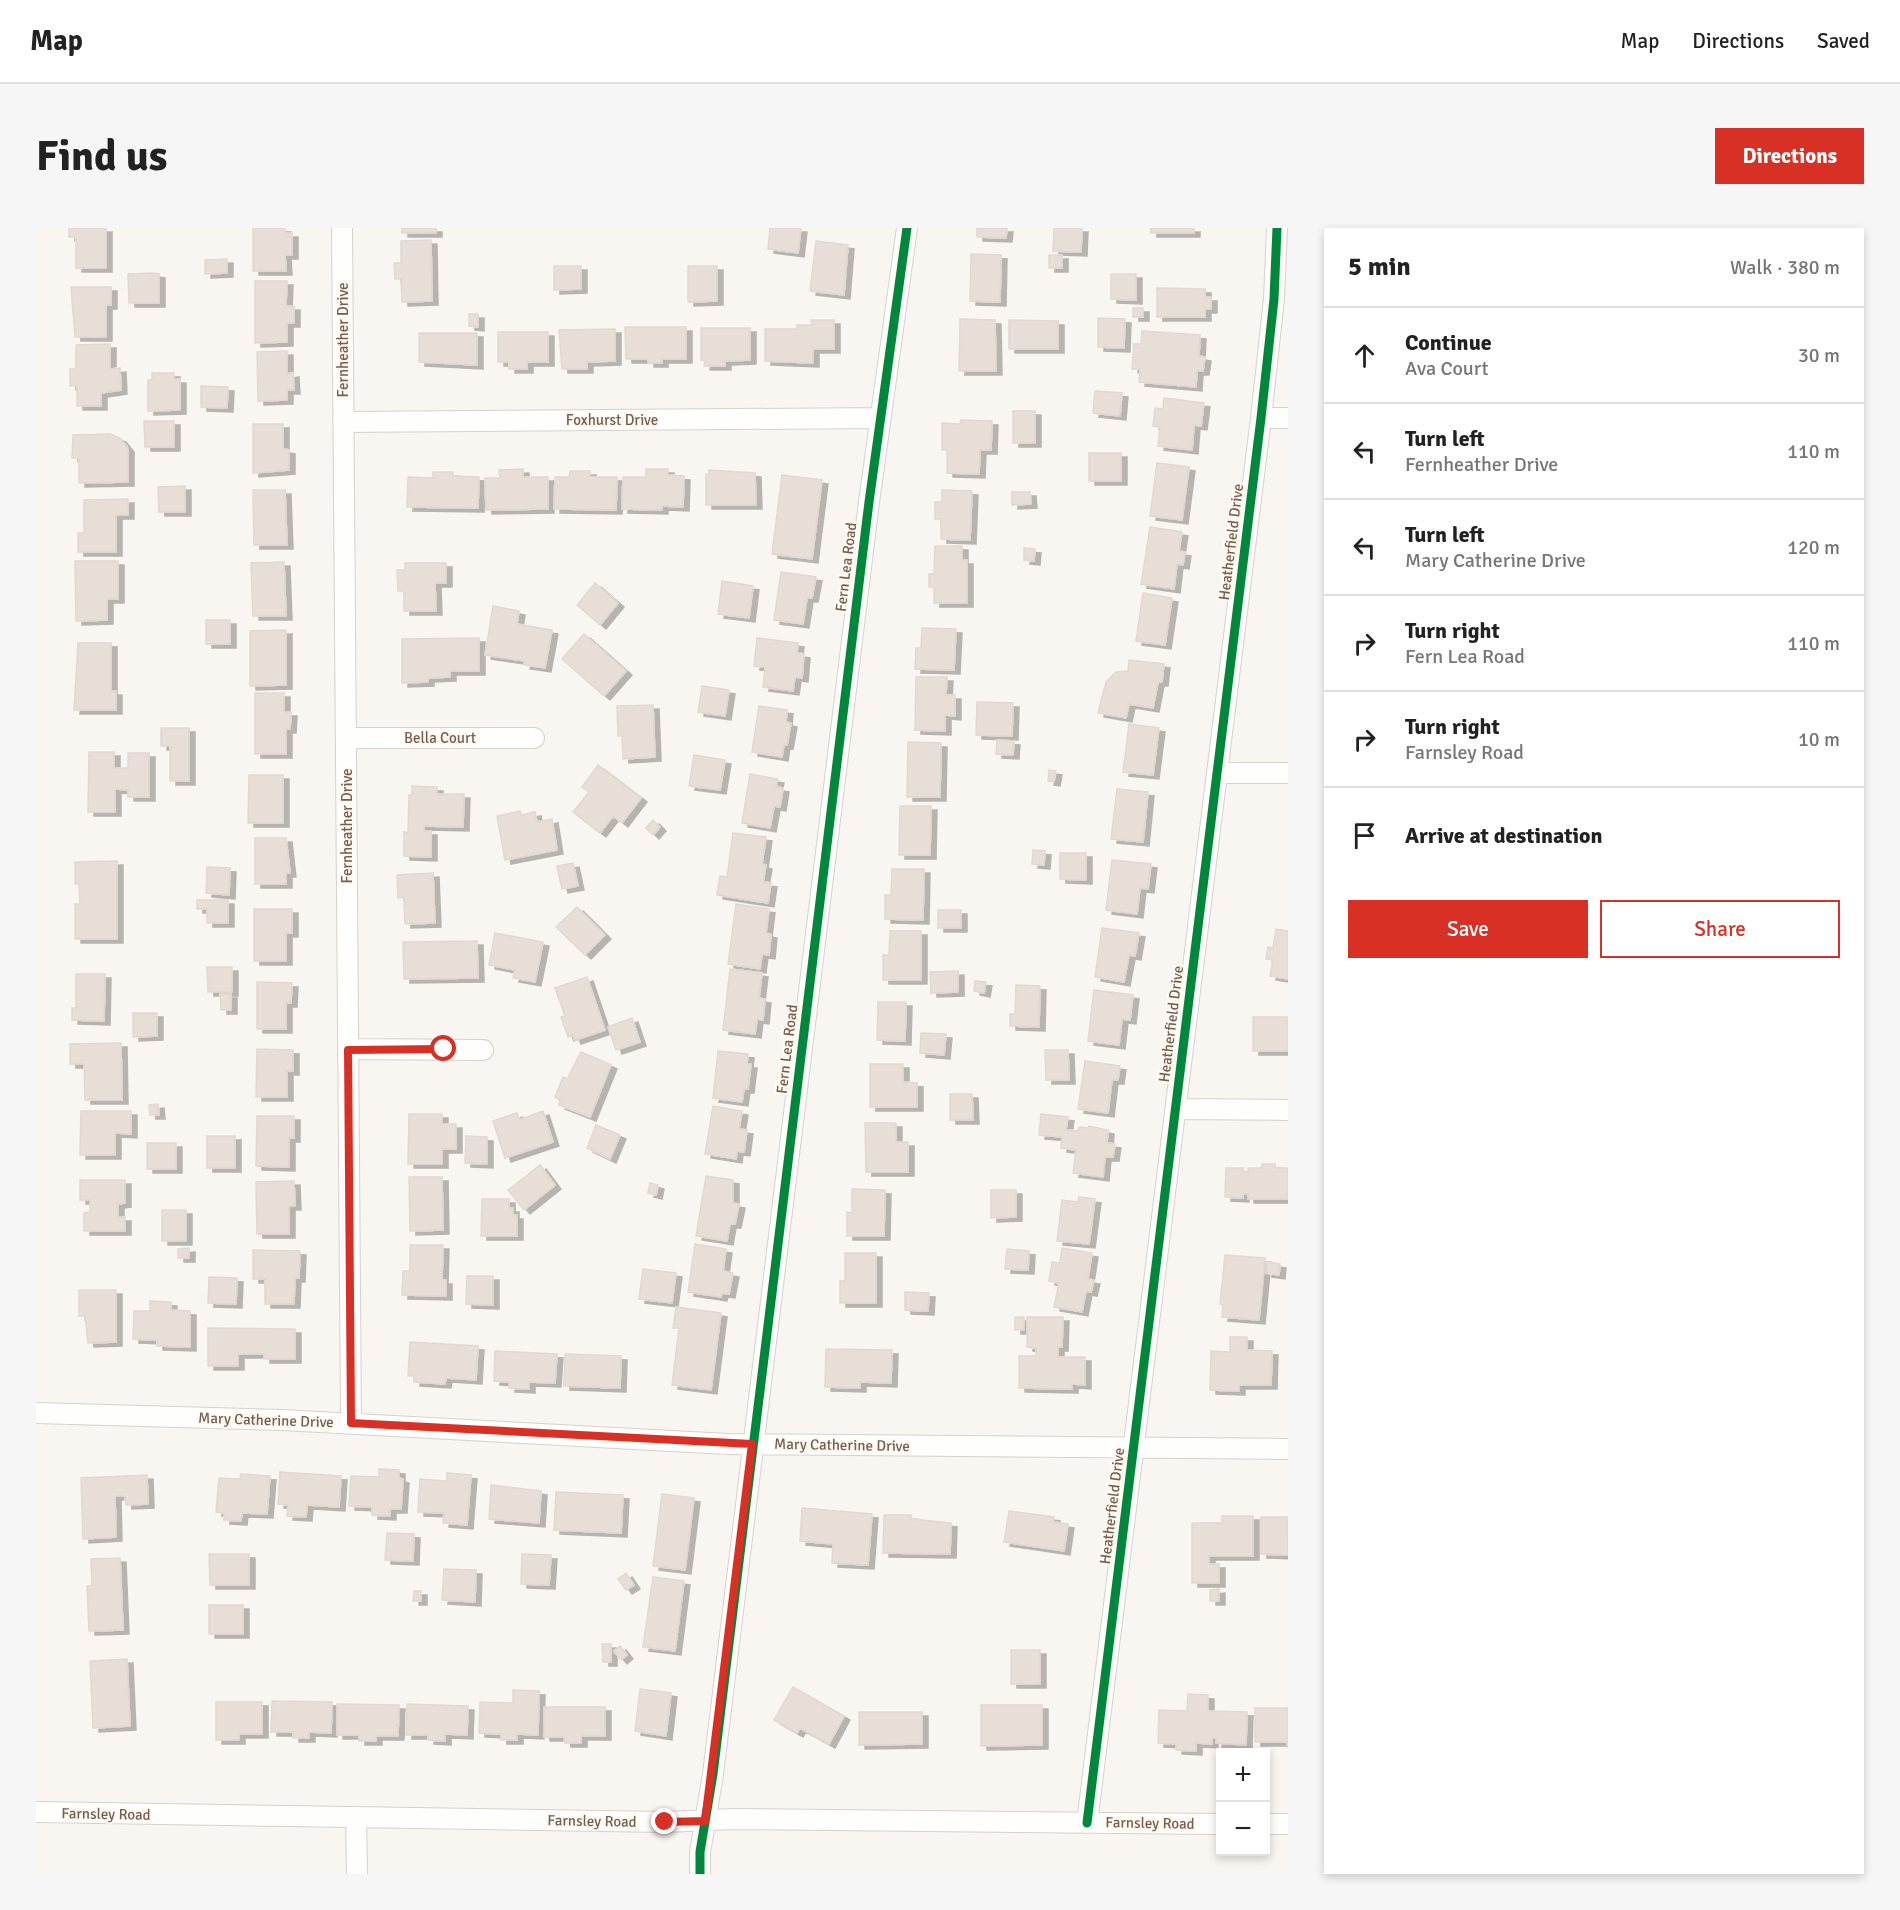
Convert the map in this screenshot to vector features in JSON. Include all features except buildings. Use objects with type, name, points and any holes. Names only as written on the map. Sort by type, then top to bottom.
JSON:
[{"type":"street","name":"Fernheather Drive","points":[[342,228],[351,1423]]},
{"type":"street","name":"Fern Lea Road","points":[[700,1874],[880,418],[907,228]]},
{"type":"street","name":"Heatherfield Drive","points":[[1087,1823],[1262,418],[1274,299],[1277,228]]},
{"type":"street","name":"Foxhurst Drive","points":[[344,422],[880,418]]},
{"type":"street","points":[[1262,418],[1288,418]]},
{"type":"street","name":"Bella Court","points":[[346,738],[534,738]]},
{"type":"street","points":[[1218,773],[1288,773]]},
{"type":"street","points":[[348,1050],[483,1050]]},
{"type":"street","points":[[1176,1109],[1288,1110]]},
{"type":"street","name":"Mary Catherine Drive","points":[[36,1413],[351,1423],[752,1444],[1288,1449]]},
{"type":"street","name":"Farnsley Road","points":[[36,1812],[356,1818],[1216,1824]]},
{"type":"street","points":[[356,1818],[357,1874]]},
{"type":"street","points":[[1270,1824],[1288,1824]]},
{"type":"cycle path","points":[[700,1874],[700,1852],[713,1774],[869,502],[907,228]]},
{"type":"cycle path","points":[[1087,1823],[1261,418],[1274,299],[1277,228]]},
{"type":"route","points":[[444,1049],[348,1050],[351,1423],[752,1444],[713,1774],[705,1821],[665,1822]]}]
